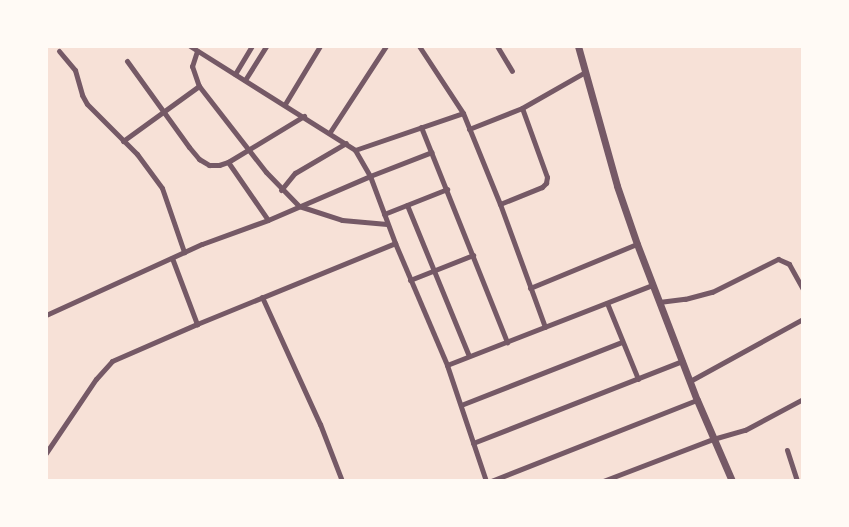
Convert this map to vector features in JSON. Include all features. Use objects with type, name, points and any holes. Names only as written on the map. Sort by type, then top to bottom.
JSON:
[{"type":"street","points":[[190,46],[330,132],[355,150],[370,176],[395,244],[447,365],[486,481]]},
{"type":"street","points":[[235,74],[252,46]]},
{"type":"street","points":[[245,80],[266,46]]},
{"type":"street","points":[[284,104],[320,46]]},
{"type":"street","points":[[330,132],[386,46]]},
{"type":"street","points":[[419,46],[463,113],[500,204],[545,327]]},
{"type":"street","points":[[497,46],[512,71]]},
{"type":"street","points":[[578,46],[616,186],[697,400],[732,481]]},
{"type":"street","points":[[59,51],[75,70],[82,95],[87,104],[151,172],[162,188],[184,252]]},
{"type":"street","points":[[197,51],[192,66],[194,78],[281,190],[299,206],[342,220],[367,224],[388,224]]},
{"type":"street","points":[[127,61],[199,158],[209,164],[219,165],[228,162],[304,116]]},
{"type":"street","points":[[469,128],[522,108],[585,72]]},
{"type":"street","points":[[123,141],[199,86]]},
{"type":"street","points":[[500,204],[542,187],[546,183],[547,177],[522,108]]},
{"type":"street","points":[[355,150],[463,113]]},
{"type":"street","points":[[421,127],[507,342]]},
{"type":"street","points":[[281,190],[295,173],[346,143]]},
{"type":"street","points":[[46,315],[224,235],[268,220],[370,176],[432,152]]},
{"type":"street","points":[[228,162],[268,220]]},
{"type":"street","points":[[384,214],[447,189]]},
{"type":"street","points":[[407,205],[469,356]]},
{"type":"street","points":[[46,453],[96,379],[112,361],[196,324],[395,244]]},
{"type":"street","points":[[530,288],[637,244]]},
{"type":"street","points":[[410,280],[473,255]]},
{"type":"street","points":[[172,258],[196,324]]},
{"type":"street","points":[[659,302],[685,299],[712,292],[778,258],[788,264],[803,289]]},
{"type":"street","points":[[447,365],[652,285]]},
{"type":"street","points":[[262,297],[320,424],[342,481]]},
{"type":"street","points":[[607,302],[638,379]]},
{"type":"street","points":[[690,381],[803,320]]},
{"type":"street","points":[[461,405],[622,342]]},
{"type":"street","points":[[473,443],[682,361]]},
{"type":"street","points":[[603,481],[714,439],[745,430],[803,399]]},
{"type":"street","points":[[491,481],[697,400]]},
{"type":"street","points":[[787,450],[798,481]]},
{"type":"street","points":[[795,474],[803,471]]}]
